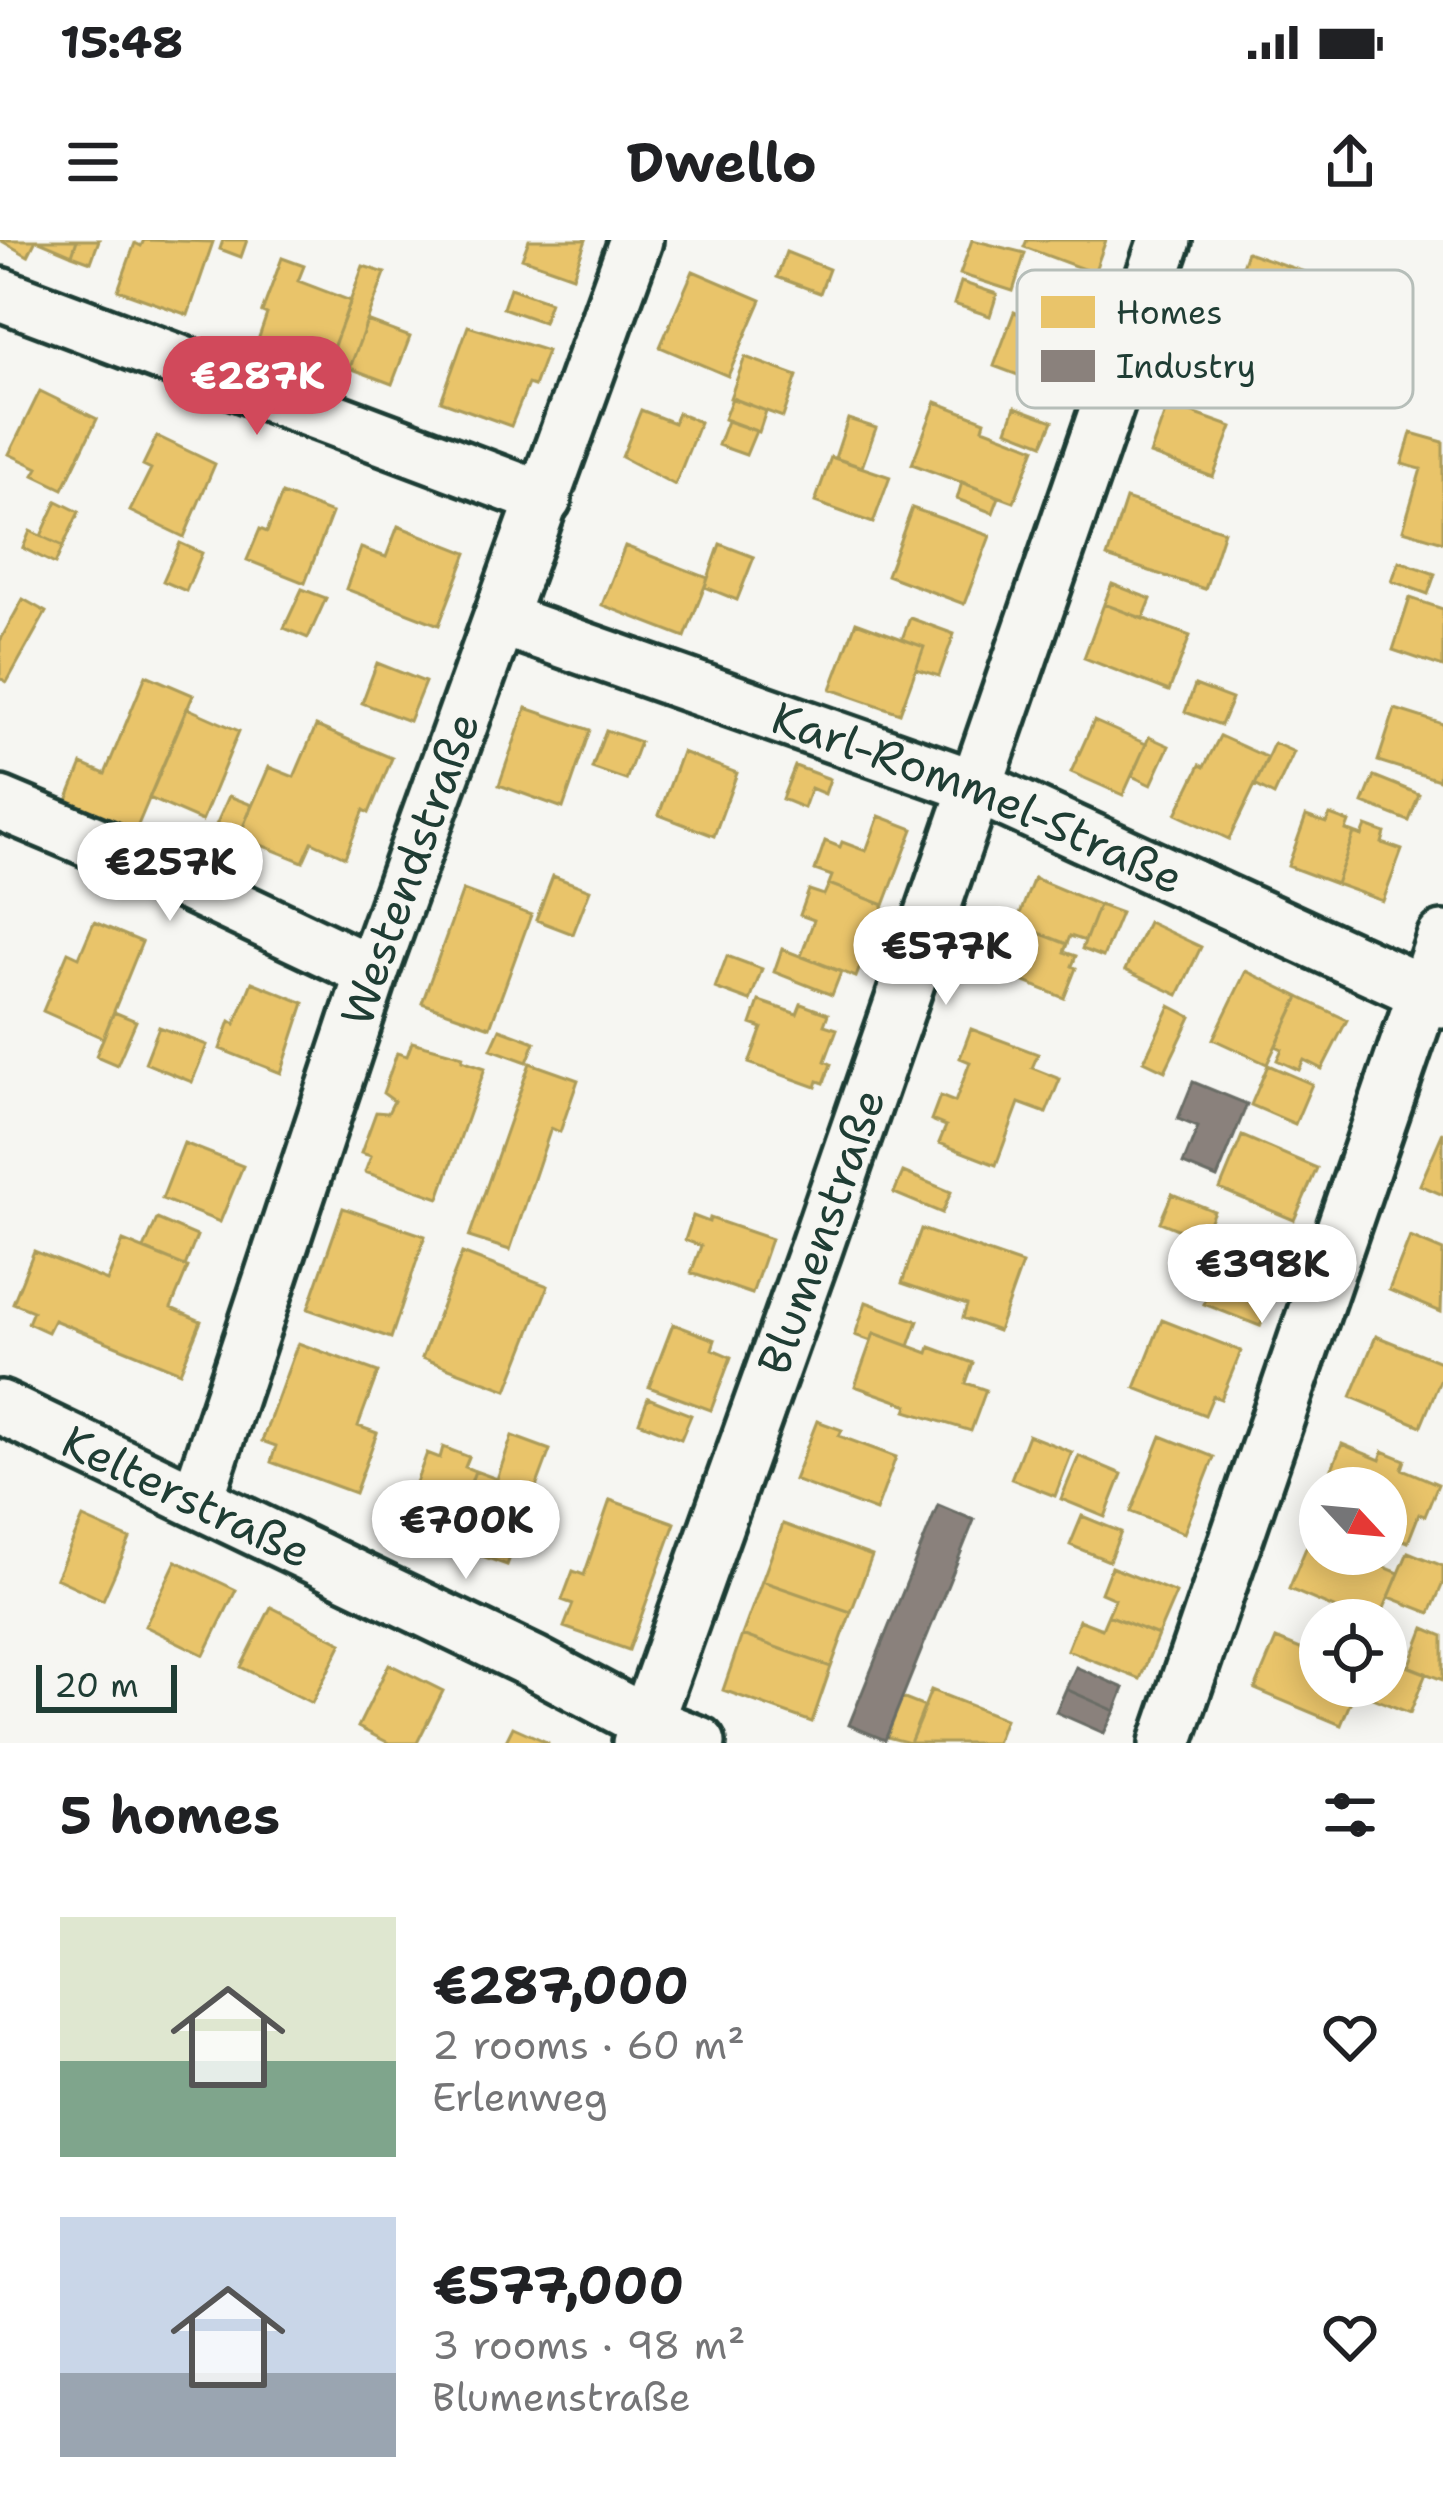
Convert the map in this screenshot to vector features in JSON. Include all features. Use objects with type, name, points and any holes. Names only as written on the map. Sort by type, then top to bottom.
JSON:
[{"type":"street","name":"Westendstraße","points":[[197,1501],[372,972],[636,240]]},
{"type":"street","name":"Blumenstraße","points":[[1156,270],[1166,240]]},
{"type":"street","points":[[0,294],[545,499]]},
{"type":"street","name":"Blumenstraße","points":[[644,1733],[1108,408]]},
{"type":"street","name":"Karl-Rommel-Straße","points":[[500,619],[977,787],[1434,996]]},
{"type":"street","points":[[0,803],[131,858],[372,972]]},
{"type":"street","points":[[1166,1743],[1434,996],[1443,938]]},
{"type":"street","name":"Kelterstraße","points":[[0,1406],[533,1662],[644,1733],[699,1743]]},
{"type":"building: Homes","points":[[0,240],[36,240],[28,256]]},
{"type":"building: Homes","points":[[37,240],[77,240],[72,255]]},
{"type":"building: Homes","points":[[77,240],[99,240],[91,262],[72,255]]},
{"type":"building: Homes","points":[[144,240],[213,242],[188,315],[118,290],[135,243],[141,246]]},
{"type":"building: Homes","points":[[223,240],[247,240],[241,257],[220,249]]},
{"type":"building: Homes","points":[[529,240],[586,240],[573,276],[522,258]]},
{"type":"building: Homes","points":[[972,240],[1025,253],[1013,291],[960,274]]},
{"type":"building: Homes","points":[[1027,240],[1106,240],[1095,270],[1024,247]]},
{"type":"building: Homes","points":[[786,252],[829,269],[820,293],[777,277]]},
{"type":"building: Homes","points":[[1247,252],[1299,270],[1241,270]]},
{"type":"building: Homes","points":[[282,258],[304,266],[298,281],[351,301],[325,368],[257,343],[267,314],[262,312]]},
{"type":"building: Homes","points":[[363,266],[385,273],[348,373],[327,365]]},
{"type":"building: Homes","points":[[693,271],[761,300],[728,376],[660,347]]},
{"type":"building: Homes","points":[[961,282],[997,294],[990,316],[954,304]]},
{"type":"building: Homes","points":[[510,288],[550,302],[543,322],[503,308]]},
{"type":"building: Homes","points":[[1014,312],[1017,313],[1017,375],[994,366]]},
{"type":"building: Homes","points":[[367,321],[410,337],[392,384],[350,368]]},
{"type":"building: Homes","points":[[468,326],[547,351],[511,426],[441,401]]},
{"type":"building: Homes","points":[[745,357],[797,376],[783,417],[730,398]]},
{"type":"building: Homes","points":[[40,391],[97,419],[63,489],[34,475],[38,468],[9,454]]},
{"type":"building: Homes","points":[[732,398],[766,411],[759,432],[724,419]]},
{"type":"building: Homes","points":[[936,402],[985,421],[983,428],[1035,448],[1014,502],[912,464]]},
{"type":"building: Homes","points":[[1015,407],[1053,421],[1043,444],[1007,430]]},
{"type":"building: Homes","points":[[1167,408],[1232,427],[1213,477],[1150,454]]},
{"type":"building: Homes","points":[[641,410],[674,423],[678,413],[700,422],[675,485],[622,457]]},
{"type":"building: Homes","points":[[848,419],[876,428],[862,467],[835,458]]},
{"type":"building: Homes","points":[[727,421],[756,431],[746,455],[718,445]]},
{"type":"building: Homes","points":[[1411,433],[1443,442],[1443,542],[1403,530],[1421,469],[1402,464]]},
{"type":"building: Homes","points":[[157,436],[215,464],[184,537],[130,511],[151,469],[143,465]]},
{"type":"building: Homes","points":[[831,457],[890,477],[873,523],[815,502]]},
{"type":"building: Homes","points":[[962,482],[999,497],[993,513],[957,499]]},
{"type":"building: Homes","points":[[282,494],[332,513],[305,583],[247,560],[260,529],[267,532]]},
{"type":"building: Homes","points":[[1126,499],[1224,531],[1205,589],[1107,557]]},
{"type":"building: Homes","points":[[57,501],[79,512],[63,546],[41,536]]},
{"type":"building: Homes","points":[[912,508],[990,536],[964,604],[887,575]]},
{"type":"building: Homes","points":[[398,526],[467,553],[439,625],[346,589],[361,548],[386,557]]},
{"type":"building: Homes","points":[[30,531],[63,546],[55,564],[23,548]]},
{"type":"building: Homes","points":[[180,543],[202,553],[186,591],[163,581]]},
{"type":"building: Homes","points":[[720,544],[754,557],[737,600],[705,587]]},
{"type":"building: Homes","points":[[625,546],[708,578],[685,637],[602,605]]},
{"type":"building: Homes","points":[[1399,561],[1435,574],[1428,594],[1392,581]]},
{"type":"building: Homes","points":[[1112,584],[1151,599],[1143,619],[1104,604]]},
{"type":"building: Homes","points":[[302,589],[326,598],[308,638],[284,628]]},
{"type":"building: Homes","points":[[1410,598],[1443,609],[1443,667],[1393,650]]},
{"type":"building: Homes","points":[[23,599],[46,612],[7,682],[0,678],[0,641]]},
{"type":"building: Homes","points":[[1104,604],[1190,636],[1169,691],[1084,658]]},
{"type":"building: Homes","points":[[910,618],[954,634],[939,676],[916,669],[924,647],[902,639]]},
{"type":"building: Homes","points":[[856,622],[924,647],[900,713],[831,689]]},
{"type":"building: Homes","points":[[377,663],[425,682],[409,721],[362,703]]},
{"type":"building: Homes","points":[[146,675],[193,695],[135,832],[66,803],[82,764],[105,774]]},
{"type":"building: Homes","points":[[1195,685],[1232,699],[1221,725],[1185,712]]},
{"type":"building: Homes","points":[[187,708],[239,731],[202,821],[149,798]]},
{"type":"building: Homes","points":[[526,708],[590,730],[563,808],[499,785]]},
{"type":"building: Homes","points":[[1395,709],[1443,724],[1439,780],[1378,761]]},
{"type":"building: Homes","points":[[1094,721],[1146,744],[1123,795],[1071,772]]},
{"type":"building: Homes","points":[[316,726],[392,758],[345,857],[312,842],[303,862],[239,836],[269,767],[294,777]]},
{"type":"building: Homes","points":[[606,730],[640,742],[626,780],[592,768]]},
{"type":"building: Homes","points":[[1220,736],[1268,758],[1229,839],[1176,814]]},
{"type":"building: Homes","points":[[1149,737],[1169,746],[1151,785],[1132,776]]},
{"type":"building: Homes","points":[[1274,743],[1294,752],[1274,795],[1255,785]]},
{"type":"building: Homes","points":[[682,752],[737,773],[714,836],[659,815]]},
{"type":"building: Homes","points":[[795,766],[830,779],[825,794],[811,788],[804,808],[782,799]]},
{"type":"building: Homes","points":[[1374,776],[1419,794],[1409,821],[1363,803]]},
{"type":"building: Homes","points":[[229,796],[252,805],[237,842],[213,832]]},
{"type":"building: Homes","points":[[1330,815],[1349,822],[1346,830],[1354,833],[1336,884],[1288,866],[1306,816],[1326,823]]},
{"type":"building: Homes","points":[[879,816],[913,829],[884,905],[829,884],[832,876],[815,870],[825,841],[866,851]]},
{"type":"building: Homes","points":[[1366,826],[1385,833],[1382,843],[1402,850],[1383,901],[1336,884],[1354,833],[1362,836]]},
{"type":"building: Homes","points":[[553,876],[590,890],[573,934],[536,920]]},
{"type":"building: Homes","points":[[1034,878],[1099,905],[1085,941],[1070,936],[1067,944],[1016,924]]},
{"type":"building: Homes","points":[[829,884],[884,905],[856,977],[801,956],[814,920],[800,915],[809,890],[824,895]]},
{"type":"building: Homes","points":[[463,890],[531,915],[490,1027],[422,1003]]},
{"type":"building: Homes","points":[[1099,905],[1121,913],[1103,957],[1082,949]]},
{"type":"building: Homes","points":[[94,922],[142,942],[103,1038],[43,1011],[68,952],[79,957]]},
{"type":"building: Homes","points":[[1148,922],[1201,947],[1178,995],[1125,970]]},
{"type":"building: Homes","points":[[1016,924],[1067,944],[1064,952],[1076,956],[1064,998],[998,971]]},
{"type":"building: Homes","points":[[782,949],[841,972],[832,995],[774,972]]},
{"type":"building: Homes","points":[[727,956],[762,969],[750,1001],[715,988]]},
{"type":"building: Homes","points":[[1246,971],[1299,997],[1267,1064],[1213,1039]]},
{"type":"building: Homes","points":[[252,982],[304,1003],[281,1073],[220,1049]]},
{"type":"building: Homes","points":[[1299,997],[1347,1020],[1322,1069],[1304,1060],[1299,1070],[1277,1060],[1282,1049],[1276,1046]]},
{"type":"building: Homes","points":[[759,1001],[797,1014],[801,1004],[828,1014],[824,1025],[837,1029],[825,1061],[831,1064],[824,1083],[818,1081],[816,1087],[749,1063],[762,1028],[751,1024]]},
{"type":"building: Homes","points":[[1170,1006],[1191,1017],[1165,1071],[1144,1061]]},
{"type":"building: Homes","points":[[114,1012],[136,1021],[117,1065],[96,1056]]},
{"type":"building: Homes","points":[[159,1027],[207,1045],[192,1082],[145,1063]]},
{"type":"building: Homes","points":[[500,1029],[535,1042],[527,1062],[491,1049]]},
{"type":"building: Homes","points":[[971,1029],[1038,1054],[1032,1068],[1060,1079],[1046,1113],[1019,1103],[996,1165],[939,1143],[946,1126],[931,1120],[940,1096],[955,1102],[970,1062],[960,1058]]},
{"type":"building: Homes","points":[[412,1042],[463,1056],[462,1060],[485,1068],[439,1198],[365,1172],[371,1156],[361,1153],[376,1112],[388,1113],[394,1101],[383,1093],[397,1053],[407,1056]]},
{"type":"building: Homes","points":[[530,1063],[578,1080],[560,1132],[551,1128],[510,1250],[469,1237]]},
{"type":"building: Homes","points":[[1268,1065],[1312,1084],[1295,1124],[1251,1105]]},
{"type":"building: Homes","points":[[1443,1132],[1443,1195],[1420,1185]]},
{"type":"building: Homes","points":[[1242,1136],[1317,1168],[1294,1220],[1220,1189]]},
{"type":"building: Homes","points":[[184,1143],[243,1166],[220,1222],[162,1199]]},
{"type":"building: Homes","points":[[903,1172],[951,1192],[942,1213],[894,1193]]},
{"type":"building: Homes","points":[[1172,1194],[1214,1211],[1202,1239],[1160,1222]]},
{"type":"building: Homes","points":[[343,1208],[425,1236],[391,1338],[308,1309]]},
{"type":"building: Homes","points":[[693,1216],[771,1239],[752,1294],[691,1273],[701,1246],[685,1240]]},
{"type":"building: Homes","points":[[157,1219],[197,1236],[185,1266],[144,1249]]},
{"type":"building: Homes","points":[[921,1229],[1022,1264],[998,1331],[963,1318],[967,1305],[902,1283]]},
{"type":"building: Homes","points":[[1410,1237],[1443,1251],[1441,1312],[1389,1290]]},
{"type":"building: Homes","points":[[123,1241],[188,1267],[171,1308],[201,1321],[180,1372],[54,1320],[48,1332],[28,1323],[33,1311],[13,1303],[34,1251],[107,1281]]},
{"type":"building: Homes","points":[[1216,1243],[1283,1270],[1260,1326],[1204,1304],[1217,1275],[1205,1271]]},
{"type":"building: Homes","points":[[462,1253],[548,1286],[507,1390],[422,1358]]},
{"type":"building: Homes","points":[[866,1302],[918,1321],[909,1346],[874,1333],[871,1341],[855,1335]]},
{"type":"building: Homes","points":[[1162,1320],[1241,1351],[1221,1399],[1213,1396],[1205,1415],[1135,1388]]},
{"type":"building: Homes","points":[[673,1324],[715,1340],[712,1349],[731,1357],[711,1410],[649,1387]]},
{"type":"building: Homes","points":[[874,1333],[973,1363],[966,1383],[986,1390],[971,1431],[906,1411],[908,1405],[855,1386]]},
{"type":"building: Homes","points":[[1376,1336],[1443,1363],[1421,1426],[1351,1397]]},
{"type":"building: Homes","points":[[298,1343],[378,1372],[358,1426],[377,1433],[355,1493],[271,1462],[276,1446],[262,1441]]},
{"type":"building: Homes","points":[[648,1398],[691,1415],[681,1439],[639,1422]]},
{"type":"building: Homes","points":[[817,1421],[842,1430],[839,1436],[896,1457],[876,1511],[794,1480]]},
{"type":"building: Homes","points":[[1028,1435],[1072,1452],[1055,1496],[1011,1479]]},
{"type":"building: Homes","points":[[512,1436],[550,1450],[507,1565],[449,1544],[475,1471],[497,1479]]},
{"type":"building: Homes","points":[[1161,1436],[1214,1457],[1184,1533],[1131,1512]]},
{"type":"building: Homes","points":[[1342,1444],[1380,1460],[1383,1451],[1405,1460],[1403,1467],[1333,1467]]},
{"type":"building: Homes","points":[[443,1447],[469,1457],[465,1467],[475,1471],[449,1544],[400,1526],[427,1453],[440,1458]]},
{"type":"building: Homes","points":[[1079,1456],[1122,1474],[1105,1517],[1061,1499]]},
{"type":"building: Homes","points":[[1407,1471],[1438,1484],[1407,1542]]},
{"type":"building: Homes","points":[[610,1500],[675,1523],[629,1650],[564,1627],[573,1604],[562,1600],[573,1571],[584,1575]]},
{"type":"building: Homes","points":[[1082,1516],[1121,1532],[1109,1561],[1070,1545]]},
{"type":"building: Homes","points":[[83,1518],[130,1539],[103,1600],[56,1578]]},
{"type":"building: Homes","points":[[783,1524],[872,1556],[851,1612],[762,1581]]},
{"type":"building: Homes","points":[[1407,1554],[1443,1566],[1443,1583],[1430,1613],[1407,1604],[1407,1599],[1389,1597],[1398,1575],[1407,1575]]},
{"type":"building: Homes","points":[[176,1561],[236,1590],[204,1655],[145,1626]]},
{"type":"building: Homes","points":[[1299,1565],[1299,1575],[1398,1575],[1388,1599],[1313,1599],[1289,1589]]},
{"type":"building: Homes","points":[[1111,1567],[1176,1593],[1158,1635],[1108,1615],[1115,1599],[1101,1593]]},
{"type":"building: Homes","points":[[762,1581],[851,1612],[831,1667],[742,1635]]},
{"type":"building: Homes","points":[[271,1607],[342,1643],[312,1703],[241,1667]]},
{"type":"building: Homes","points":[[1108,1615],[1158,1635],[1140,1679],[1067,1650],[1079,1620],[1102,1629]]},
{"type":"building: Homes","points":[[1424,1628],[1443,1636],[1443,1680],[1409,1667]]},
{"type":"building: Homes","points":[[742,1635],[831,1667],[812,1722],[723,1690]]},
{"type":"building: Homes","points":[[1276,1639],[1299,1648],[1299,1707],[1348,1707],[1341,1725],[1255,1689]]},
{"type":"building: Homes","points":[[389,1664],[443,1691],[417,1743],[389,1743],[358,1727]]},
{"type":"building: Homes","points":[[1407,1666],[1426,1673],[1410,1713],[1395,1707],[1407,1707]]},
{"type":"building: Homes","points":[[931,1690],[1005,1719],[996,1743],[910,1743]]},
{"type":"building: Homes","points":[[902,1698],[925,1707],[910,1743],[887,1737]]},
{"type":"building: Homes","points":[[513,1727],[549,1743],[505,1743]]},
{"type":"building: Industry","points":[[1193,1082],[1247,1104],[1217,1178],[1183,1164],[1198,1127],[1178,1119]]},
{"type":"building: Industry","points":[[938,1505],[974,1520],[885,1740],[849,1725]]},
{"type":"building: Industry","points":[[1076,1667],[1124,1688],[1115,1711],[1066,1689]]},
{"type":"building: Industry","points":[[1066,1689],[1115,1711],[1104,1733],[1056,1712]]}]
